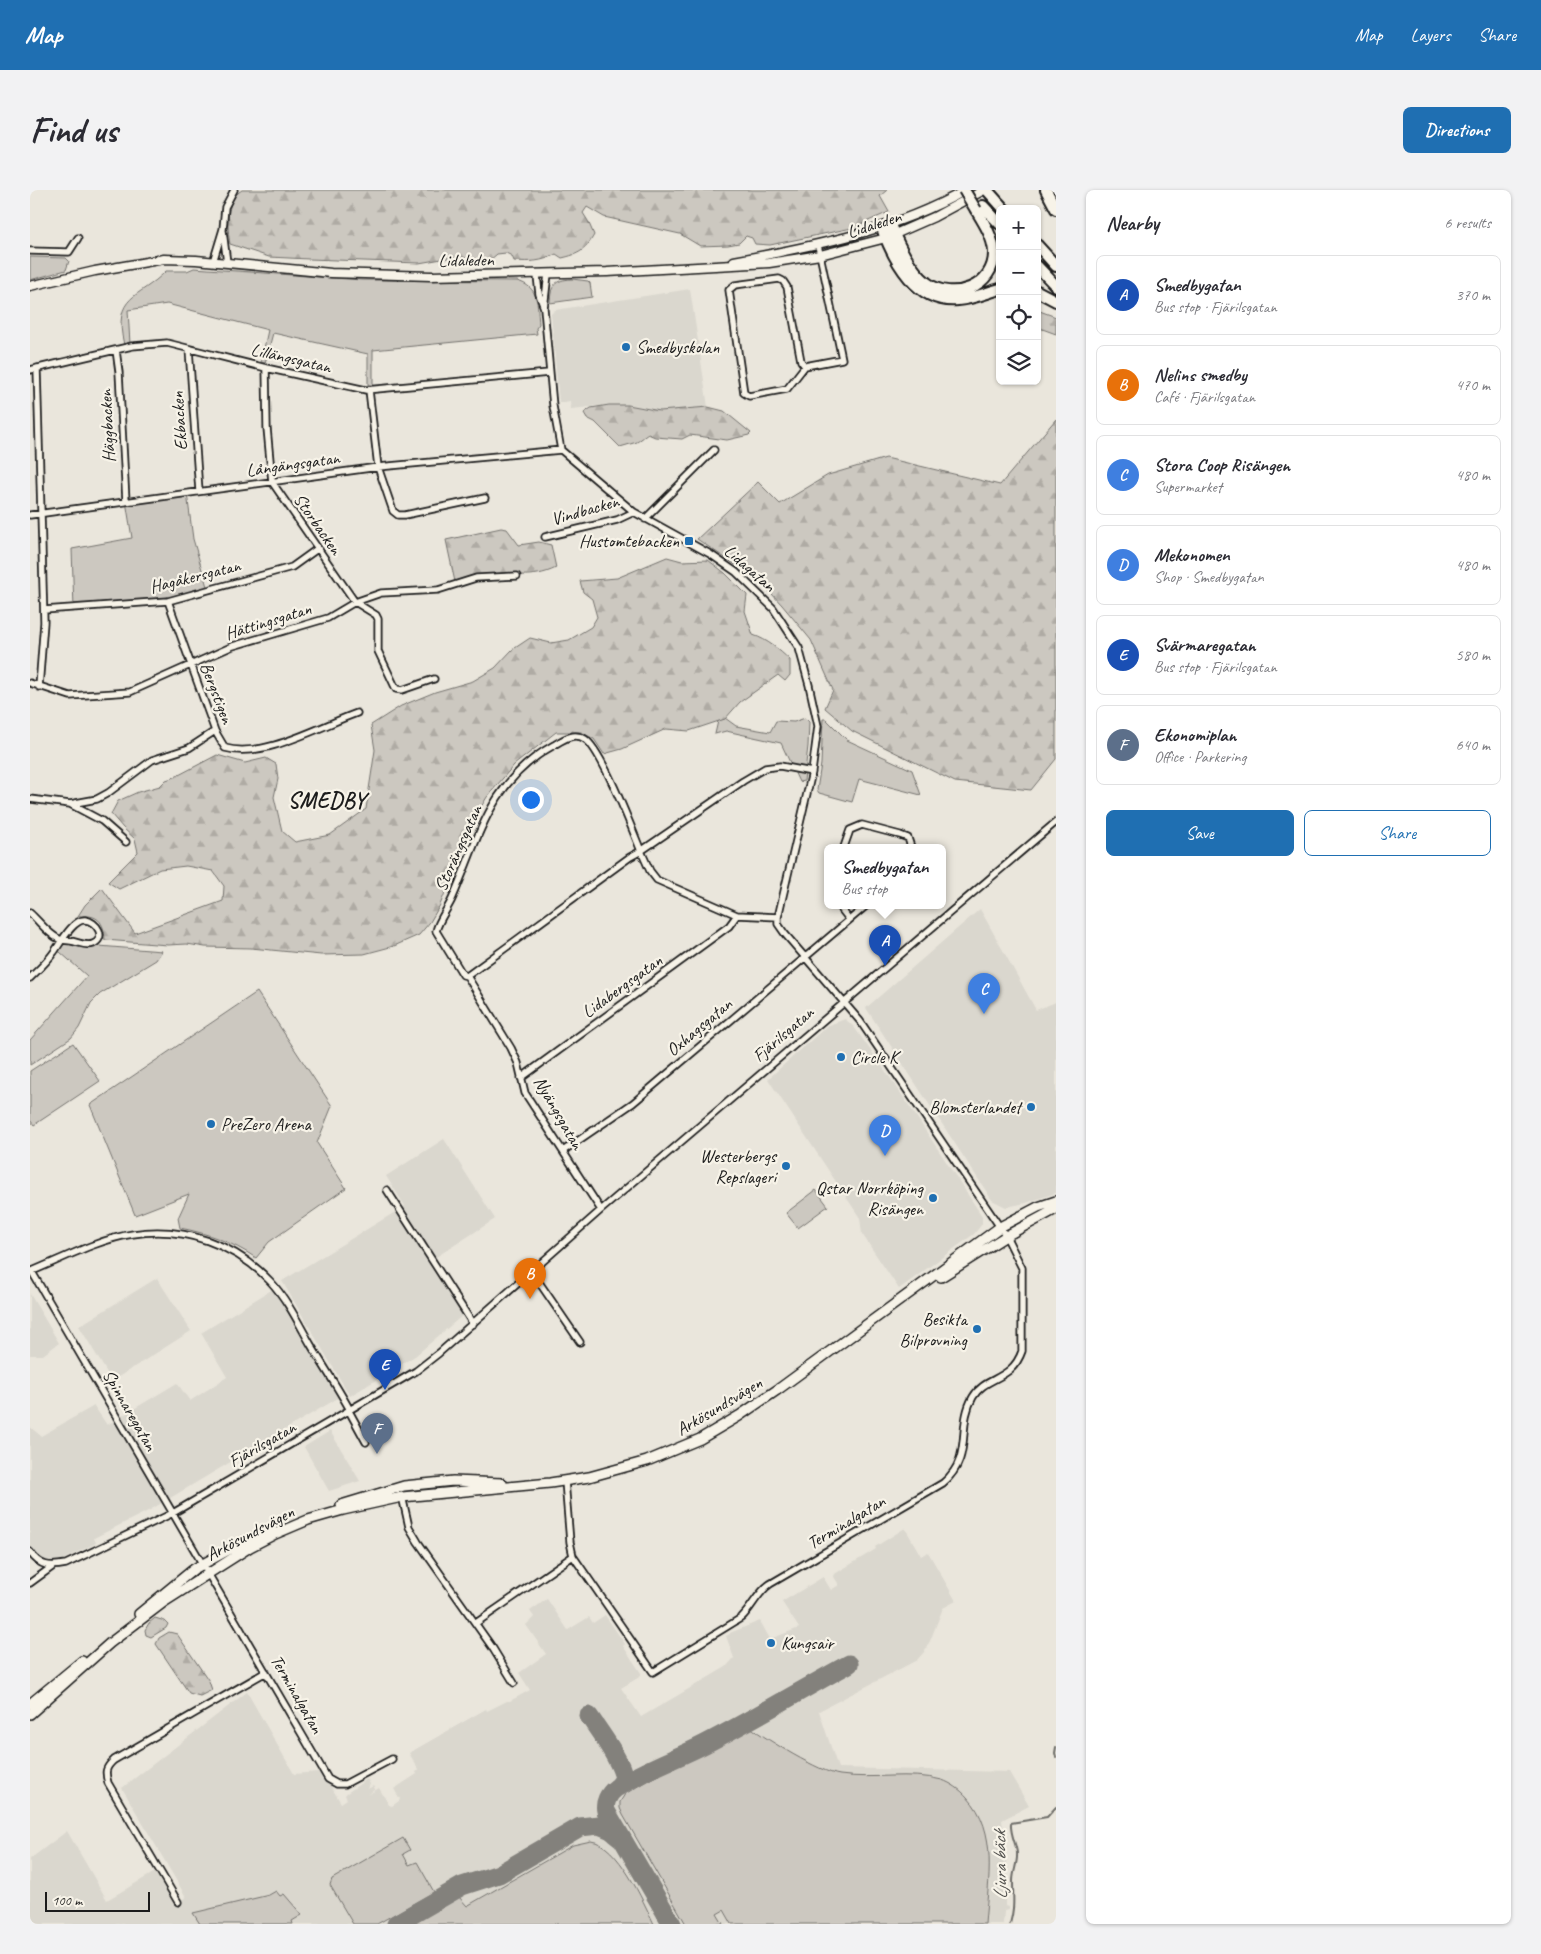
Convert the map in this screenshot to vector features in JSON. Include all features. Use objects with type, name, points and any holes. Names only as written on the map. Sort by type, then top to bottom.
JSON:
[{"type":"highway","points":[[966,190],[980,208],[996,221]]},
{"type":"highway","points":[[986,190],[1000,205]]},
{"type":"highway","points":[[1046,190],[1056,209]]},
{"type":"highway","points":[[888,231],[906,259],[928,284],[954,293],[977,285],[987,275],[993,261],[992,239],[980,208]]},
{"type":"highway","points":[[888,231],[900,266],[924,292],[935,297],[956,300],[996,290]]},
{"type":"highway","points":[[1041,249],[1056,266]]},
{"type":"highway","points":[[1041,270],[1056,286]]},
{"type":"highway","points":[[1041,293],[1056,301]]},
{"type":"main road","name":"Arkösundsvägen","points":[[30,1714],[110,1643],[164,1602],[208,1573],[275,1534],[308,1520],[402,1497],[565,1481],[609,1472],[647,1461],[700,1439],[739,1416],[900,1302],[1000,1226],[1056,1201]]},
{"type":"main road","name":"Arkösundsvägen","points":[[900,1302],[1006,1236],[1056,1209]]},
{"type":"main road","name":"Arkösundsvägen","points":[[30,1704],[167,1590],[202,1564],[241,1543],[285,1524],[400,1487],[453,1481],[530,1484]]},
{"type":"street","points":[[227,263],[223,229],[225,206],[234,190]]},
{"type":"street","name":"Lidaleden","points":[[705,266],[888,231],[966,190]]},
{"type":"street","name":"Lidaleden","points":[[30,286],[94,271],[164,259],[332,273],[431,276],[537,275],[769,263],[820,255],[888,231],[934,218],[986,190]]},
{"type":"street","points":[[213,262],[223,229]]},
{"type":"street","points":[[30,251],[69,252],[78,238]]},
{"type":"street","points":[[805,366],[802,361],[787,287],[783,281],[779,279],[735,285],[730,287],[729,290],[744,392],[749,396],[787,389],[805,366],[842,359],[818,245]]},
{"type":"street","points":[[548,274],[544,308],[555,427],[561,450]]},
{"type":"street","points":[[537,275],[539,294],[544,308]]},
{"type":"street","name":"Lillängsgatan","points":[[30,370],[132,346],[167,343],[266,368],[357,389],[369,390],[549,374]]},
{"type":"street","name":"Ekbacken","points":[[189,349],[199,491]]},
{"type":"street","name":"Häggbacken","points":[[116,350],[119,372],[126,501]]},
{"type":"street","points":[[37,368],[44,610],[40,687]]},
{"type":"street","name":"Storbacken","points":[[266,368],[267,428],[272,482],[355,602]]},
{"type":"street","points":[[369,390],[378,467],[393,511],[398,515],[405,515],[485,498]]},
{"type":"street","name":"Långängsgatan","points":[[30,515],[378,467],[561,450]]},
{"type":"street","name":"Lidagatan","points":[[561,450],[634,512],[710,554],[736,572],[773,608],[799,648],[818,726],[812,772],[778,917]]},
{"type":"street","points":[[645,518],[714,450]]},
{"type":"street","name":"Vindbacken","points":[[545,537],[617,520],[634,512]]},
{"type":"street","name":"Hagåkersgatan","points":[[44,610],[168,601],[292,566],[317,549]]},
{"type":"street","name":"Hättingsgatan","points":[[30,683],[70,696],[130,692],[233,646],[328,618],[355,602],[381,592],[438,590],[476,578],[517,576]]},
{"type":"street","name":"Bergstigen","points":[[168,601],[214,731],[225,748],[233,750],[251,749],[284,742],[357,713]]},
{"type":"street","points":[[355,602],[376,614],[378,619],[378,651],[396,689],[402,690],[434,680]]},
{"type":"street","points":[[30,799],[70,804],[97,799],[152,760],[189,748],[214,731]]},
{"type":"street","name":"Storängsgatan","points":[[438,937],[436,931],[438,924],[452,900],[484,820],[504,786],[540,753],[570,736],[579,736],[594,748],[650,871],[657,880],[737,915]]},
{"type":"street","points":[[467,976],[630,857],[743,781],[765,768],[780,766],[812,772]]},
{"type":"street","points":[[70,804],[102,821],[126,842]]},
{"type":"street","name":"Fjärilsgatan","points":[[30,1583],[52,1567],[66,1564],[173,1513],[416,1371],[473,1324],[601,1210],[1056,822]]},
{"type":"street","points":[[845,844],[850,830],[862,824],[908,838],[910,844]]},
{"type":"street","points":[[841,909],[849,920]]},
{"type":"street","name":"Oxhagsgatan","points":[[563,1151],[633,1103],[862,909]]},
{"type":"street","points":[[30,913],[60,940],[86,945],[93,944],[98,940],[100,934],[98,927],[93,923],[84,920],[78,921],[60,940],[54,952],[30,978]]},
{"type":"street","points":[[737,915],[778,917],[781,930],[865,1029],[1006,1236]]},
{"type":"street","name":"Lidabergsgatan","points":[[521,1078],[729,926],[737,915]]},
{"type":"street","name":"Nyängsgatan","points":[[438,937],[463,975],[467,976],[511,1048],[518,1063],[525,1093],[601,1210]]},
{"type":"street","points":[[387,1190],[473,1324]]},
{"type":"street","points":[[31,1272],[104,1242],[132,1234],[165,1232],[194,1236],[223,1246],[253,1264],[272,1282],[285,1300],[366,1442]]},
{"type":"street","name":"Terminalgatan","points":[[565,1481],[573,1556],[653,1672],[741,1618],[761,1592],[770,1584],[943,1482],[955,1472],[963,1447],[972,1398],[981,1388],[1012,1369],[1022,1351],[1022,1268],[1006,1236]]},
{"type":"street","name":"Spinnaregatan","points":[[31,1272],[202,1564]]},
{"type":"street","points":[[532,1272],[580,1342]]},
{"type":"street","points":[[400,1487],[409,1527],[476,1623],[514,1683]]},
{"type":"street","points":[[30,1552],[34,1559],[43,1565],[52,1567]]},
{"type":"street","points":[[476,1623],[573,1556]]},
{"type":"street","name":"Terminalgatan","points":[[202,1564],[328,1779],[337,1784],[345,1784],[392,1758]]},
{"type":"street","points":[[178,1902],[108,1782],[105,1773],[108,1766],[114,1760],[266,1672]]},
{"type":"shaded area","name":"Smedbyskolan","points":[[690,289],[708,407],[660,411],[628,405],[609,405],[571,409],[570,401],[559,403],[551,314],[555,310]]},
{"type":"shaded area","points":[[980,909],[1036,1010],[1056,1002],[1056,1193],[1026,1203],[1006,1207],[992,1200],[866,1008]]},
{"type":"shaded area","points":[[845,1019],[854,1027],[898,1089],[982,1216],[982,1224],[974,1234],[899,1289],[862,1234],[860,1218],[768,1079],[827,1026]]},
{"type":"shaded area","points":[[444,1139],[495,1219],[430,1261],[464,1314],[415,1356],[350,1396],[282,1281],[405,1206],[386,1176]]},
{"type":"shaded area","points":[[157,1278],[191,1331],[112,1381],[79,1326]]},
{"type":"shaded area","points":[[273,1289],[338,1398],[150,1510],[94,1538],[96,1543],[58,1562],[48,1562],[35,1554],[30,1545],[30,1427],[41,1436],[94,1406],[107,1425],[177,1383],[190,1401],[227,1377],[201,1333]]},
{"type":"shaded area","points":[[30,1294],[59,1343],[43,1355],[30,1355]]},
{"type":"shaded area","points":[[330,1431],[360,1481],[329,1491],[304,1447]]},
{"type":"shaded area","points":[[905,1528],[921,1556],[928,1552],[956,1601],[943,1608],[930,1641],[917,1660],[819,1711],[838,1768],[1009,1772],[1029,1806],[1002,1820],[1003,1828],[1006,1832],[1003,1835],[1007,1866],[1009,1867],[1005,1885],[1008,1888],[1005,1891],[1005,1906],[1008,1907],[1008,1910],[1004,1911],[1003,1924],[30,1924],[30,1859],[67,1831],[107,1900],[155,1872],[174,1904],[186,1897],[122,1788],[247,1692],[294,1774],[318,1772],[330,1785],[341,1803],[347,1799],[345,1795],[347,1793],[367,1779],[370,1784],[368,1789],[373,1786],[375,1789],[368,1795],[379,1788],[389,1805],[392,1806],[400,1799],[394,1789],[417,1774],[416,1772],[419,1770],[409,1753],[486,1709],[487,1711],[530,1690],[519,1673],[546,1654],[526,1625],[534,1617],[530,1611],[547,1599],[568,1630],[589,1617],[593,1623],[605,1615],[625,1644],[623,1646],[641,1673],[641,1676],[621,1688],[641,1717],[726,1667],[734,1658],[726,1636],[730,1633],[760,1621],[770,1639],[799,1628],[782,1602],[823,1577],[831,1590],[839,1585],[833,1575],[876,1549],[875,1547]]},
{"type":"green space","points":[[242,190],[887,190],[880,196],[889,212],[852,228],[770,245],[755,244],[752,238],[746,236],[739,243],[700,246],[680,234],[604,217],[587,207],[583,213],[594,235],[588,245],[573,255],[562,258],[556,254],[541,260],[514,261],[512,256],[506,253],[497,254],[489,261],[453,257],[419,263],[269,257],[230,244],[228,214],[236,194]]},
{"type":"green space","points":[[30,257],[66,258],[69,261],[66,270],[30,280]]},
{"type":"green space","points":[[194,268],[362,280],[517,281],[534,292],[539,324],[536,328],[537,334],[373,350],[373,385],[368,385],[368,354],[273,333],[265,363],[261,362],[268,330],[167,304],[128,310],[130,344],[124,345],[121,328],[122,316],[130,299],[166,271],[187,271]]},
{"type":"green space","points":[[572,279],[588,281],[592,297],[550,303],[551,292],[557,282]]},
{"type":"green space","points":[[1041,311],[1056,317],[1056,334],[1041,328]]},
{"type":"green space","points":[[609,405],[628,405],[660,411],[708,407],[724,411],[751,433],[727,440],[690,435],[682,439],[655,437],[648,434],[637,442],[620,447],[595,422],[587,418],[584,413],[591,408]]},
{"type":"green space","points":[[1056,419],[1056,759],[1031,790],[955,782],[852,731],[825,708],[833,690],[811,640],[749,569],[734,564],[697,539],[758,482],[780,504],[828,475],[886,458],[1000,485]]},
{"type":"green space","points":[[187,493],[193,539],[208,590],[168,601],[74,609],[72,549],[132,538],[126,501]]},
{"type":"green space","points":[[501,528],[507,529],[519,545],[539,542],[551,545],[556,568],[547,572],[530,575],[482,574],[455,582],[446,540]]},
{"type":"green space","points":[[667,557],[682,561],[708,560],[725,573],[747,595],[745,611],[753,635],[768,642],[790,660],[790,675],[785,681],[778,675],[740,702],[725,719],[689,731],[666,729],[622,749],[604,754],[594,739],[581,732],[556,732],[514,765],[487,797],[469,827],[461,853],[440,905],[430,922],[419,935],[394,946],[364,954],[321,955],[251,948],[205,947],[187,944],[168,945],[105,940],[103,928],[99,920],[91,916],[78,916],[85,905],[102,888],[135,933],[223,901],[224,886],[213,871],[186,866],[160,869],[119,889],[108,882],[138,852],[135,839],[111,814],[118,801],[138,792],[160,786],[166,780],[217,755],[245,763],[266,758],[276,764],[278,779],[274,797],[282,831],[295,842],[330,835],[366,809],[375,750],[371,725],[401,706],[435,692],[473,681],[495,668],[512,650],[530,638],[551,643],[569,640],[591,627],[597,617],[592,599],[583,592],[580,581],[617,578]]},
{"type":"green space","points":[[725,718],[736,726],[770,732],[776,721],[794,722],[805,718],[809,722],[804,781],[799,782],[781,743],[726,731],[715,734],[718,721]]},
{"type":"green space","points":[[823,719],[826,719],[847,740],[912,770],[921,795],[859,779],[852,802],[819,793],[817,790],[821,764]]},
{"type":"green space","points":[[60,940],[86,945],[162,951],[156,960],[100,994],[91,1003],[79,1028],[71,1038],[30,1065],[30,1040],[87,976],[60,952],[54,952]]},
{"type":"green space","name":"PreZero Arena","points":[[257,992],[332,1106],[317,1143],[346,1188],[269,1242],[256,1258],[238,1247],[219,1239],[180,1228],[178,1218],[189,1194],[135,1215],[90,1105]]},
{"type":"green space","points":[[73,1043],[100,1081],[34,1125],[30,1120],[30,1071]]},
{"type":"green space","points":[[816,1190],[828,1206],[798,1228],[786,1213]]},
{"type":"green space","points":[[155,1618],[168,1624],[166,1628],[151,1637],[146,1635],[145,1630]]},
{"type":"green space","points":[[169,1632],[177,1634],[209,1681],[212,1690],[200,1696],[189,1693],[156,1644],[159,1638]]},
{"type":"green space","points":[[750,1727],[794,1755],[831,1773],[865,1777],[929,1777],[945,1781],[962,1792],[977,1810],[984,1825],[988,1841],[989,1874],[985,1924],[732,1924],[724,1910],[717,1914],[723,1924],[686,1924],[623,1815],[620,1802],[625,1794],[665,1770]]},
{"type":"green space","points":[[403,1838],[410,1850],[403,1854],[409,1865],[417,1862],[434,1892],[377,1924],[353,1924],[330,1885],[332,1879]]},
{"type":"green space","points":[[591,1841],[601,1844],[620,1863],[636,1888],[654,1924],[411,1924],[459,1897],[467,1906],[573,1845]]},
{"type":"green space","points":[[276,1891],[280,1896],[284,1894],[302,1915],[292,1921],[293,1924],[200,1924],[193,1913],[269,1895]]},
{"type":"waterway","name":"Ljura bäck","points":[[1056,1747],[1056,1757]]},
{"type":"waterway","name":"Ljura bäck","points":[[1010,1924],[1013,1907],[1013,1877],[1017,1857],[1011,1823],[1047,1817],[1056,1807]]},
{"type":"taxiway","points":[[672,1924],[606,1811],[606,1802],[613,1790],[648,1770],[723,1734],[849,1664]]},
{"type":"taxiway","points":[[589,1716],[610,1746],[619,1764],[624,1779],[618,1787]]},
{"type":"taxiway","points":[[396,1924],[462,1886],[499,1874],[580,1827],[599,1825],[611,1830],[621,1838]]},
{"type":"place","name":"Smedbyskolan","points":[[626,347]]},
{"type":"place","name":"Hustomtebacken","points":[[689,541]]},
{"type":"place","name":"Smedbygatan","points":[[885,966]]},
{"type":"place","name":"Stora Coop Risängen","points":[[984,1014]]},
{"type":"place","name":"Circle K","points":[[841,1057]]},
{"type":"place","name":"Blomsterlandet","points":[[1031,1107]]},
{"type":"place","name":"PreZero Arena","points":[[211,1124]]},
{"type":"place","name":"Mekonomen","points":[[885,1156]]},
{"type":"place","name":"Westerbergs Repslageri","points":[[786,1166]]},
{"type":"place","name":"Qstar Norrköping Risängen","points":[[933,1198]]},
{"type":"place","name":"Nelins smedby","points":[[530,1299]]},
{"type":"place","name":"Besikta Bilprovning","points":[[977,1329]]},
{"type":"place","name":"Svärmaregatan","points":[[385,1390]]},
{"type":"place","name":"Ekonomiplan","points":[[377,1454]]},
{"type":"place","name":"Kungsair","points":[[771,1643]]},
{"type":"district","name":"SMEDBY","points":[[327,801]]}]
